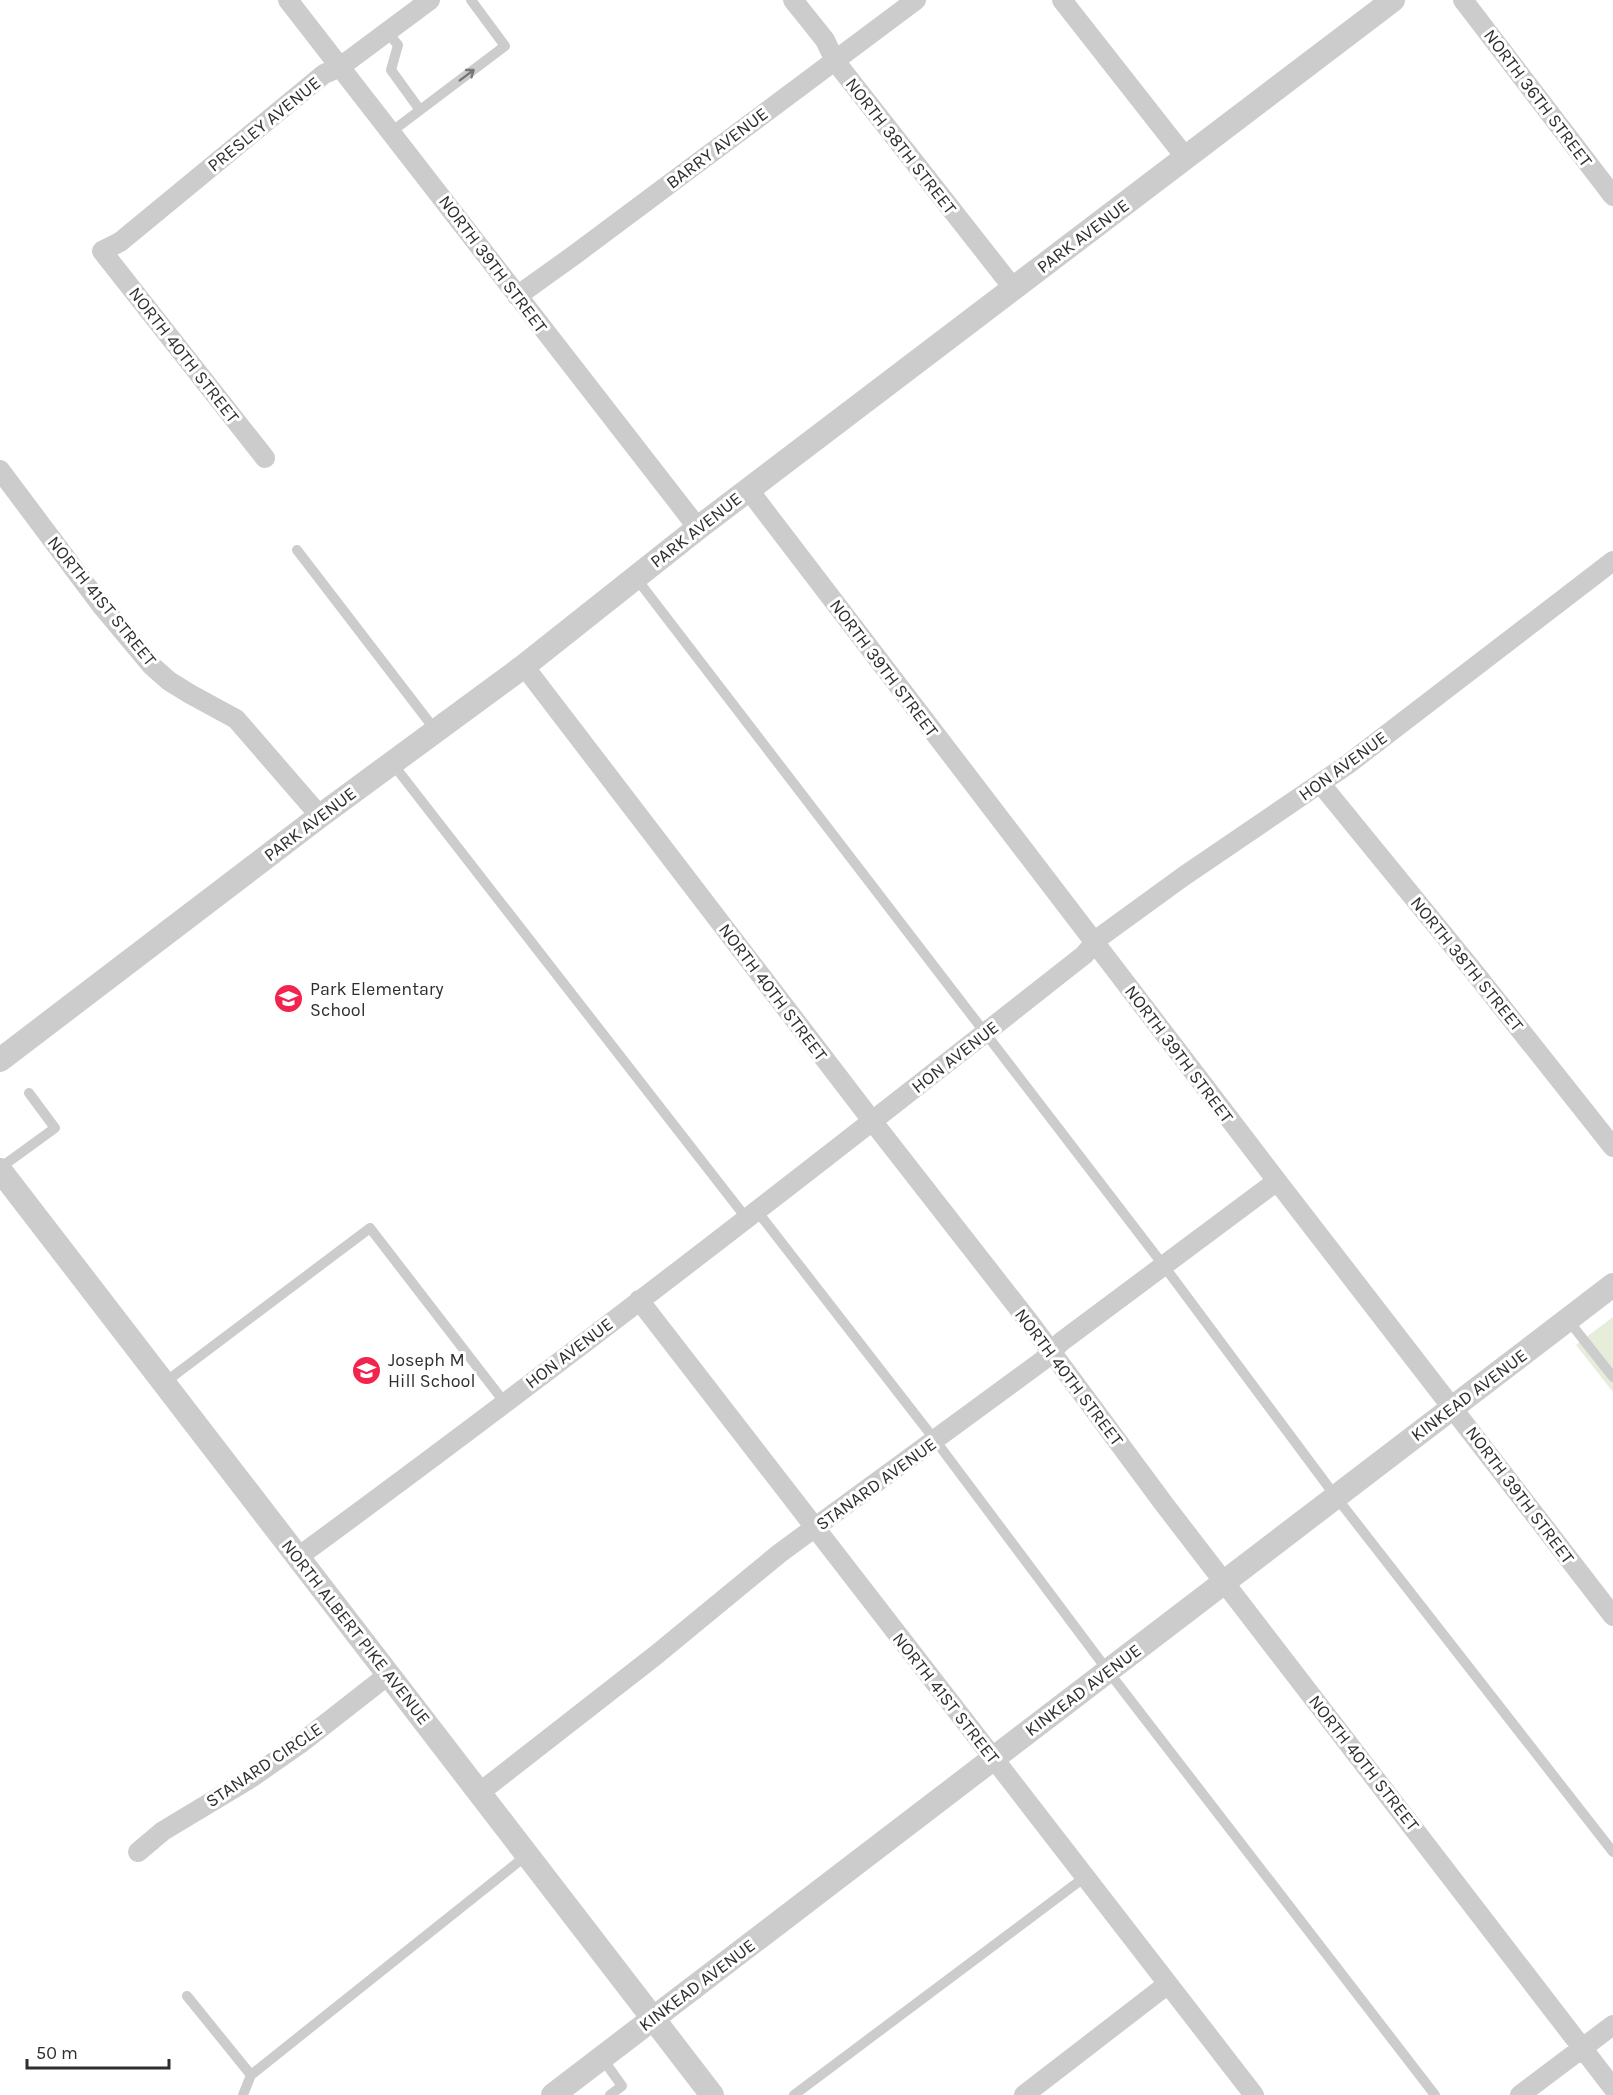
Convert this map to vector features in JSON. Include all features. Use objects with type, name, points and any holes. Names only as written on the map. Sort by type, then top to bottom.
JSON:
[{"type":"street","name":"NORTH 39TH STREET","points":[[288,0],[698,528]]},
{"type":"street","name":"PRESLEY AVENUE","points":[[102,251],[120,242],[324,74],[340,67],[429,0]]},
{"type":"street","name":"NORTH 38TH STREET","points":[[792,0],[825,40],[835,61],[1014,289]]},
{"type":"street","name":"BARRY AVENUE","points":[[517,296],[578,254],[916,0]]},
{"type":"street","points":[[1062,0],[1186,158]]},
{"type":"street","name":"PARK AVENUE","points":[[0,1060],[320,816],[524,666],[748,489],[1393,0]]},
{"type":"street","name":"NORTH 36TH STREET","points":[[1463,0],[1613,196]]},
{"type":"street","name":"NORTH 40TH STREET","points":[[102,251],[266,458]]},
{"type":"street","name":"NORTH 41ST STREET","points":[[0,470],[101,605],[152,666],[183,690],[236,719],[320,816]]},
{"type":"street","name":"NORTH 39TH STREET","points":[[748,489],[1094,943],[1613,1616]]},
{"type":"street","name":"HON AVENUE","points":[[298,1557],[505,1403],[873,1122],[1084,955],[1100,937],[1184,876],[1347,765],[1613,561]]},
{"type":"street","name":"NORTH 40TH STREET","points":[[524,666],[1613,2088]]},
{"type":"street","name":"NORTH 38TH STREET","points":[[1320,783],[1613,1147]]},
{"type":"street","name":"NORTH ALBERT PIKE AVENUE","points":[[0,1169],[711,2095]]},
{"type":"street","name":"STANARD AVENUE","points":[[479,1793],[656,1655],[780,1553],[1042,1361],[1061,1342],[1277,1181]]},
{"type":"street","name":"KINKEAD AVENUE","points":[[553,2095],[1613,1285]]},
{"type":"street","name":"NORTH 41ST STREET","points":[[639,1300],[1254,2095]]},
{"type":"street","name":"STANARD CIRCLE","points":[[138,1852],[163,1831],[251,1778],[301,1743],[388,1675]]},
{"type":"street","points":[[1024,2095],[1168,1984]]},
{"type":"street","points":[[1520,2095],[1613,2025]]},
{"type":"lane","points":[[391,132],[505,46],[471,0]]},
{"type":"lane","points":[[387,32],[398,45],[391,70],[420,110]]},
{"type":"lane","points":[[297,550],[436,731]]},
{"type":"lane","points":[[635,577],[1164,1266],[1336,1497],[1613,1852]]},
{"type":"lane","points":[[392,763],[752,1215],[935,1440],[1108,1671],[1435,2095]]},
{"type":"lane","points":[[0,1169],[55,1128],[29,1093]]},
{"type":"lane","points":[[164,1383],[370,1228],[505,1403]]},
{"type":"lane","points":[[1568,1320],[1613,1377]]},
{"type":"lane","points":[[243,2095],[251,2074],[527,1855]]},
{"type":"lane","points":[[794,2095],[1085,1877]]},
{"type":"lane","points":[[187,1996],[251,2074]]},
{"type":"lane","points":[[602,2058],[622,2086],[610,2095]]},
{"type":"green space","points":[[1613,1317],[1613,1392],[1576,1345]]},
{"type":"place","name":"Park Elementary School","points":[[289,999]]},
{"type":"place","name":"Joseph M Hill School","points":[[367,1370]]}]
